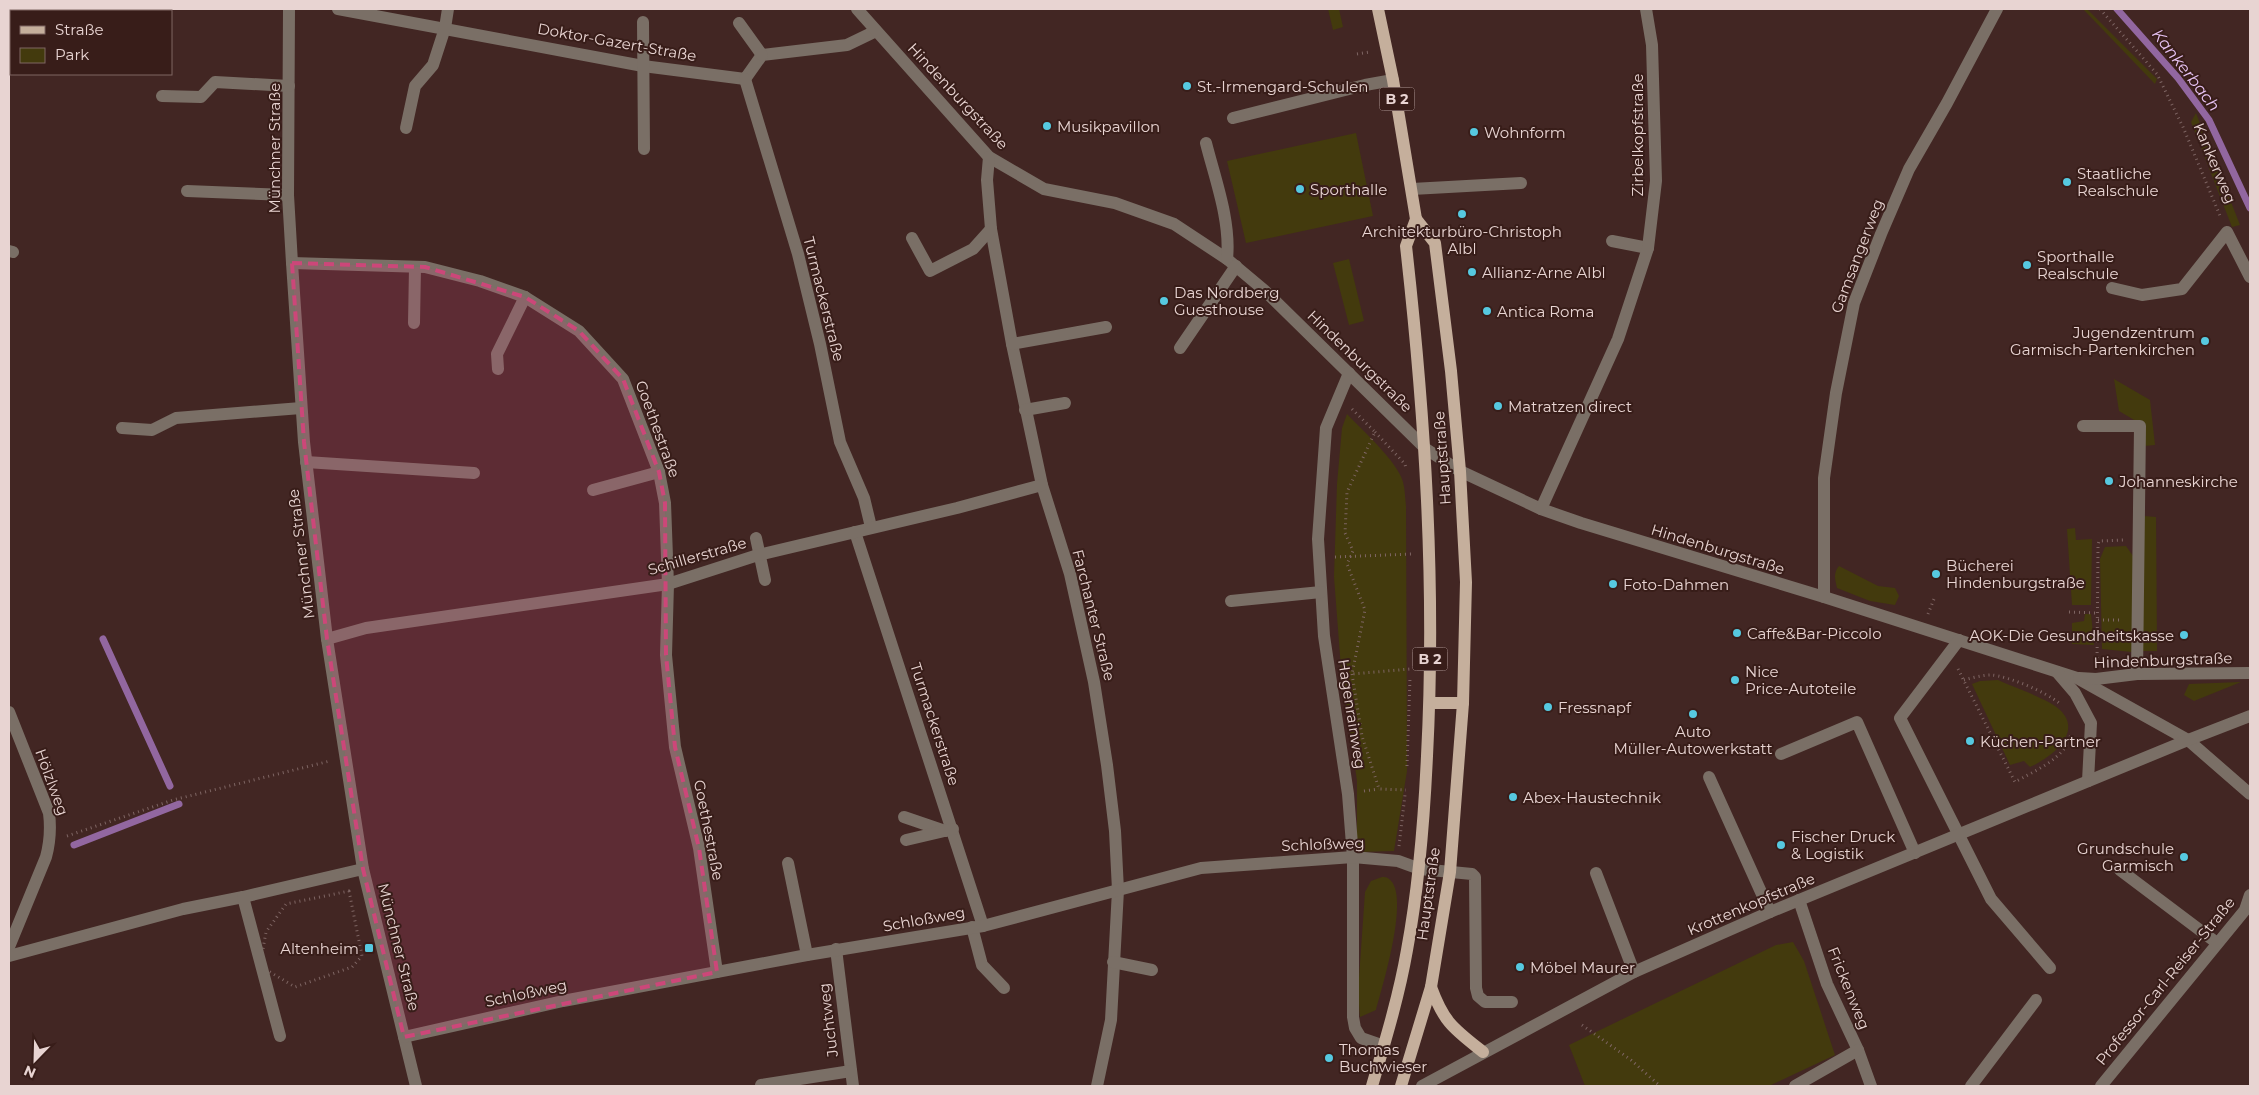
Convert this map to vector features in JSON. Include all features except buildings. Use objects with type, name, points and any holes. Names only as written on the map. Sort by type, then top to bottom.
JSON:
[{"type":"main road","name":"Hauptstraße","points":[[1372,1086],[1407,953],[1420,869],[1430,703],[1431,563],[1426,449],[1406,246],[1416,219],[1393,80],[1378,9]]},
{"type":"main road","name":"Hauptstraße","points":[[1401,1086],[1424,1017],[1450,872],[1463,703],[1466,582],[1460,471],[1451,371],[1435,243],[1416,219]]},
{"type":"main road","points":[[1430,703],[1463,703]]},
{"type":"main road","points":[[1430,987],[1443,1016],[1455,1030],[1483,1052]]},
{"type":"street","name":"Münchner Straße","points":[[289,9],[288,195],[306,462],[327,639],[363,869],[416,1086]]},
{"type":"street","name":"Doktor-Gazert-Straße","points":[[338,9],[392,14],[445,28],[643,66],[745,79]]},
{"type":"street","points":[[406,128],[415,86],[433,65],[445,28],[448,9]]},
{"type":"street","name":"Hindenburgstraße","points":[[857,9],[989,157],[1044,189],[1115,203],[1174,224],[1232,262],[1426,449],[1460,471],[1541,509],[1682,556],[1824,597],[2076,678],[2188,740]]},
{"type":"street","name":"Zirbelkopfstraße","points":[[1541,509],[1618,339],[1648,248],[1656,181],[1652,46],[1646,9]]},
{"type":"street","name":"Gamsangerweg","points":[[1824,597],[1824,478],[1838,384],[1854,303],[1909,169],[1997,9]]},
{"type":"street","points":[[643,22],[644,149]]},
{"type":"street","points":[[739,23],[762,55]]},
{"type":"street","points":[[745,79],[762,55],[846,45],[876,31]]},
{"type":"street","name":"Turmackerstraße","points":[[745,79],[798,254],[820,344],[840,442],[864,498],[871,527]]},
{"type":"street","points":[[1233,118],[1364,85],[1393,80]]},
{"type":"street","points":[[162,96],[201,97],[215,82],[289,86]]},
{"type":"street","points":[[1180,348],[1232,262],[1222,208],[1206,143]]},
{"type":"street","name":"Farchanter Straße","points":[[989,157],[987,180],[990,229],[1025,410],[1042,485],[1070,574],[1094,682],[1115,831],[1118,890],[1111,1020],[1097,1086]]},
{"type":"street","points":[[1412,190],[1521,183]]},
{"type":"street","points":[[186,191],[288,195]]},
{"type":"street","points":[[912,238],[930,271],[973,250],[990,229]]},
{"type":"street","points":[[2112,288],[2142,295],[2182,289],[2227,232],[2250,277]]},
{"type":"street","points":[[1612,241],[1648,248]]},
{"type":"street","name":"Goethestraße","points":[[292,263],[425,267],[480,281],[525,297],[579,331],[623,379],[659,472],[666,503],[668,584],[666,655],[676,747],[699,848],[716,972]]},
{"type":"street","points":[[414,323],[415,267]]},
{"type":"street","points":[[498,369],[497,354],[525,297]]},
{"type":"street","points":[[1012,344],[1106,327]]},
{"type":"street","name":"Hagenrainweg","points":[[1349,373],[1326,428],[1318,539],[1324,636],[1348,794],[1353,857],[1355,1028],[1361,1038],[1384,1046]]},
{"type":"street","points":[[1025,410],[1065,404]]},
{"type":"street","points":[[122,428],[152,430],[176,418],[302,408]]},
{"type":"street","points":[[2083,426],[2140,426],[2137,674]]},
{"type":"street","points":[[306,462],[474,473]]},
{"type":"street","points":[[593,490],[659,472]]},
{"type":"street","name":"Schillerstraße","points":[[327,639],[366,628],[668,584],[758,555],[957,508],[1042,485]]},
{"type":"street","name":"Turmackerstraße","points":[[855,532],[978,926],[982,965],[1004,988]]},
{"type":"street","points":[[756,538],[758,555],[765,580]]},
{"type":"street","points":[[1231,601],[1321,592]]},
{"type":"street","points":[[1959,640],[1900,718],[1991,899],[2050,968]]},
{"type":"street","name":"Hindenburgstraße","points":[[2055,671],[2075,693],[2091,723],[2088,781]]},
{"type":"street","name":"Hindenburgstraße","points":[[2076,678],[2096,679],[2137,674],[2250,673]]},
{"type":"street","name":"Hölzlweg","points":[[9,712],[49,813],[50,842],[9,947]]},
{"type":"street","points":[[2250,716],[2188,740],[2250,794]]},
{"type":"street","points":[[1781,754],[1858,722],[1915,852]]},
{"type":"street","name":"Krottenkopfstraße","points":[[1422,1086],[1634,972],[1770,912],[2188,740]]},
{"type":"street","points":[[1709,777],[1770,912]]},
{"type":"street","points":[[904,817],[949,830]]},
{"type":"street","points":[[906,840],[949,830]]},
{"type":"street","name":"Schloßweg","points":[[404,1037],[563,1001],[807,955],[978,926],[1201,868],[1353,857],[1398,861],[1420,869],[1468,872],[1475,877],[1476,988],[1478,996],[1485,1002],[1512,1002]]},
{"type":"street","points":[[788,863],[807,955]]},
{"type":"street","points":[[9,956],[184,910],[363,869]]},
{"type":"street","points":[[2120,870],[2217,943]]},
{"type":"street","points":[[1596,873],[1634,972]]},
{"type":"street","name":"Professor-Carl-Reiser-Straße","points":[[2101,1086],[2217,943],[2248,912],[2250,895]]},
{"type":"street","points":[[243,896],[280,1036]]},
{"type":"street","name":"Frickenweg","points":[[1799,900],[1827,984],[1858,1050],[1871,1086]]},
{"type":"street","name":"Juchtweg","points":[[836,950],[853,1086]]},
{"type":"street","points":[[1113,962],[1152,970]]},
{"type":"street","points":[[1971,1086],[2036,1000]]},
{"type":"street","points":[[1795,1086],[1858,1050]]},
{"type":"street","points":[[760,1085],[851,1071]]},
{"type":"path","name":"Kankerweg","points":[[2100,9],[2158,74],[2197,159],[2227,232]]},
{"type":"path","points":[[1340,396],[1405,464],[1406,473]]},
{"type":"path","points":[[1375,432],[1347,492],[1345,533],[1353,551],[1347,564],[1365,610],[1352,674],[1362,736],[1379,789],[1406,790]]},
{"type":"path","points":[[2096,679],[2099,541],[2128,540],[2134,542],[2139,547]]},
{"type":"path","points":[[1412,544],[1412,563]]},
{"type":"path","points":[[1326,558],[1412,554]]},
{"type":"path","points":[[1931,604],[1934,599]]},
{"type":"path","points":[[2069,612],[2098,613]]},
{"type":"path","points":[[2098,620],[2138,620]]},
{"type":"path","points":[[1407,771],[1411,660]]},
{"type":"path","points":[[1352,674],[1410,669]]},
{"type":"path","points":[[1964,680],[1990,675],[2005,677],[2060,704]]},
{"type":"path","points":[[1967,687],[2015,782],[2064,749],[2070,741],[2071,726]]},
{"type":"path","points":[[50,842],[173,800],[346,756]]},
{"type":"path","points":[[1398,861],[1406,780]]},
{"type":"path","points":[[349,891],[362,956],[352,966],[295,987],[260,966],[266,932],[286,904],[349,891]]},
{"type":"path","points":[[1582,1025],[1631,1060],[1660,1086]]},
{"type":"highlighted area","points":[[292,263],[425,267],[525,297],[579,331],[623,379],[659,472],[665,503],[666,655],[675,747],[699,848],[717,972],[404,1037],[363,869],[327,639],[304,442]]},
{"type":"green space","points":[[1328,9],[1339,9],[1343,27],[1333,30]]},
{"type":"green space","points":[[2083,9],[2087,9],[2157,79],[2155,84]]},
{"type":"green space","points":[[2196,113],[2240,225],[2232,227],[2191,122]]},
{"type":"green space","name":"Sporthalle","points":[[1356,133],[1373,216],[1246,243],[1227,161]]},
{"type":"green space","points":[[1349,259],[1364,321],[1349,325],[1333,263]]},
{"type":"green space","points":[[2114,379],[2150,400],[2155,445],[2144,446],[2141,424],[2119,411]]},
{"type":"green space","points":[[1347,414],[1379,446],[1394,465],[1400,474],[1405,491],[1407,771],[1394,851],[1357,852],[1357,781],[1341,668],[1334,577],[1337,484],[1342,428]]},
{"type":"green space","points":[[2144,516],[2156,517],[2157,651],[2142,651]]},
{"type":"green space","points":[[2075,528],[2076,540],[2092,539],[2091,605],[2072,605],[2067,529]]},
{"type":"green space","points":[[2126,546],[2133,556],[2132,652],[2102,649],[2100,559],[2105,547]]},
{"type":"green space","points":[[1839,566],[1878,586],[1895,588],[1899,596],[1895,605],[1870,601],[1837,588],[1835,574]]},
{"type":"green space","points":[[2085,614],[2091,614],[2094,645],[2072,644],[2072,623],[2084,621]]},
{"type":"green space","points":[[1998,680],[2055,706],[2066,719],[2068,727],[2062,744],[2046,758],[2030,767],[2024,761],[2010,765],[1972,684],[1980,681]]},
{"type":"green space","points":[[2241,682],[2194,701],[2184,695],[2189,684]]},
{"type":"green space","points":[[1382,877],[1389,879],[1395,888],[1397,903],[1393,942],[1376,1010],[1360,1017],[1358,992],[1365,892],[1371,881]]},
{"type":"green space","points":[[1793,942],[1804,961],[1835,1055],[1769,1086],[1585,1086],[1569,1045],[1776,945]]},
{"type":"waterway","name":"Kankerbach","points":[[2117,9],[2178,78],[2209,120],[2250,208]]},
{"type":"waterway","points":[[103,639],[170,786]]},
{"type":"waterway","points":[[74,845],[179,804]]},
{"type":"place","name":"St.-Irmengard-Schulen","points":[[1187,86]]},
{"type":"place","name":"Musikpavillon","points":[[1047,126]]},
{"type":"place","name":"Wohnform","points":[[1474,132]]},
{"type":"place","name":"Staatliche Realschule","points":[[2067,182]]},
{"type":"place","name":"Sporthalle","points":[[1300,189]]},
{"type":"place","name":"Architekturbüro-Christoph Albl","points":[[1462,214]]},
{"type":"place","name":"Sporthalle Realschule","points":[[2027,265]]},
{"type":"place","name":"Allianz-Arne Albl","points":[[1472,272]]},
{"type":"place","name":"Das Nordberg Guesthouse","points":[[1164,301]]},
{"type":"place","name":"Antica Roma","points":[[1487,311]]},
{"type":"place","name":"Jugendzentrum Garmisch-Partenkirchen","points":[[2205,341]]},
{"type":"place","name":"Matratzen direct","points":[[1498,406]]},
{"type":"place","name":"Johanneskirche","points":[[2109,481]]},
{"type":"place","name":"Bücherei Hindenburgstraße","points":[[1936,574]]},
{"type":"place","name":"Foto-Dahmen","points":[[1613,584]]},
{"type":"place","name":"Caffe&Bar-Piccolo","points":[[1737,633]]},
{"type":"place","name":"AOK-Die Gesundheitskasse","points":[[2184,635]]},
{"type":"place","name":"Nice Price-Autoteile","points":[[1735,680]]},
{"type":"place","name":"Fressnapf","points":[[1548,707]]},
{"type":"place","name":"Auto Müller-Autowerkstatt","points":[[1693,714]]},
{"type":"place","name":"Küchen-Partner","points":[[1970,741]]},
{"type":"place","name":"Abex-Haustechnik","points":[[1513,797]]},
{"type":"place","name":"Fischer Druck & Logistik","points":[[1781,845]]},
{"type":"place","name":"Grundschule Garmisch","points":[[2184,857]]},
{"type":"place","name":"Altenheim","points":[[369,948]]},
{"type":"place","name":"Möbel Maurer","points":[[1520,967]]},
{"type":"place","name":"Thomas Buchwieser","points":[[1329,1058]]}]
